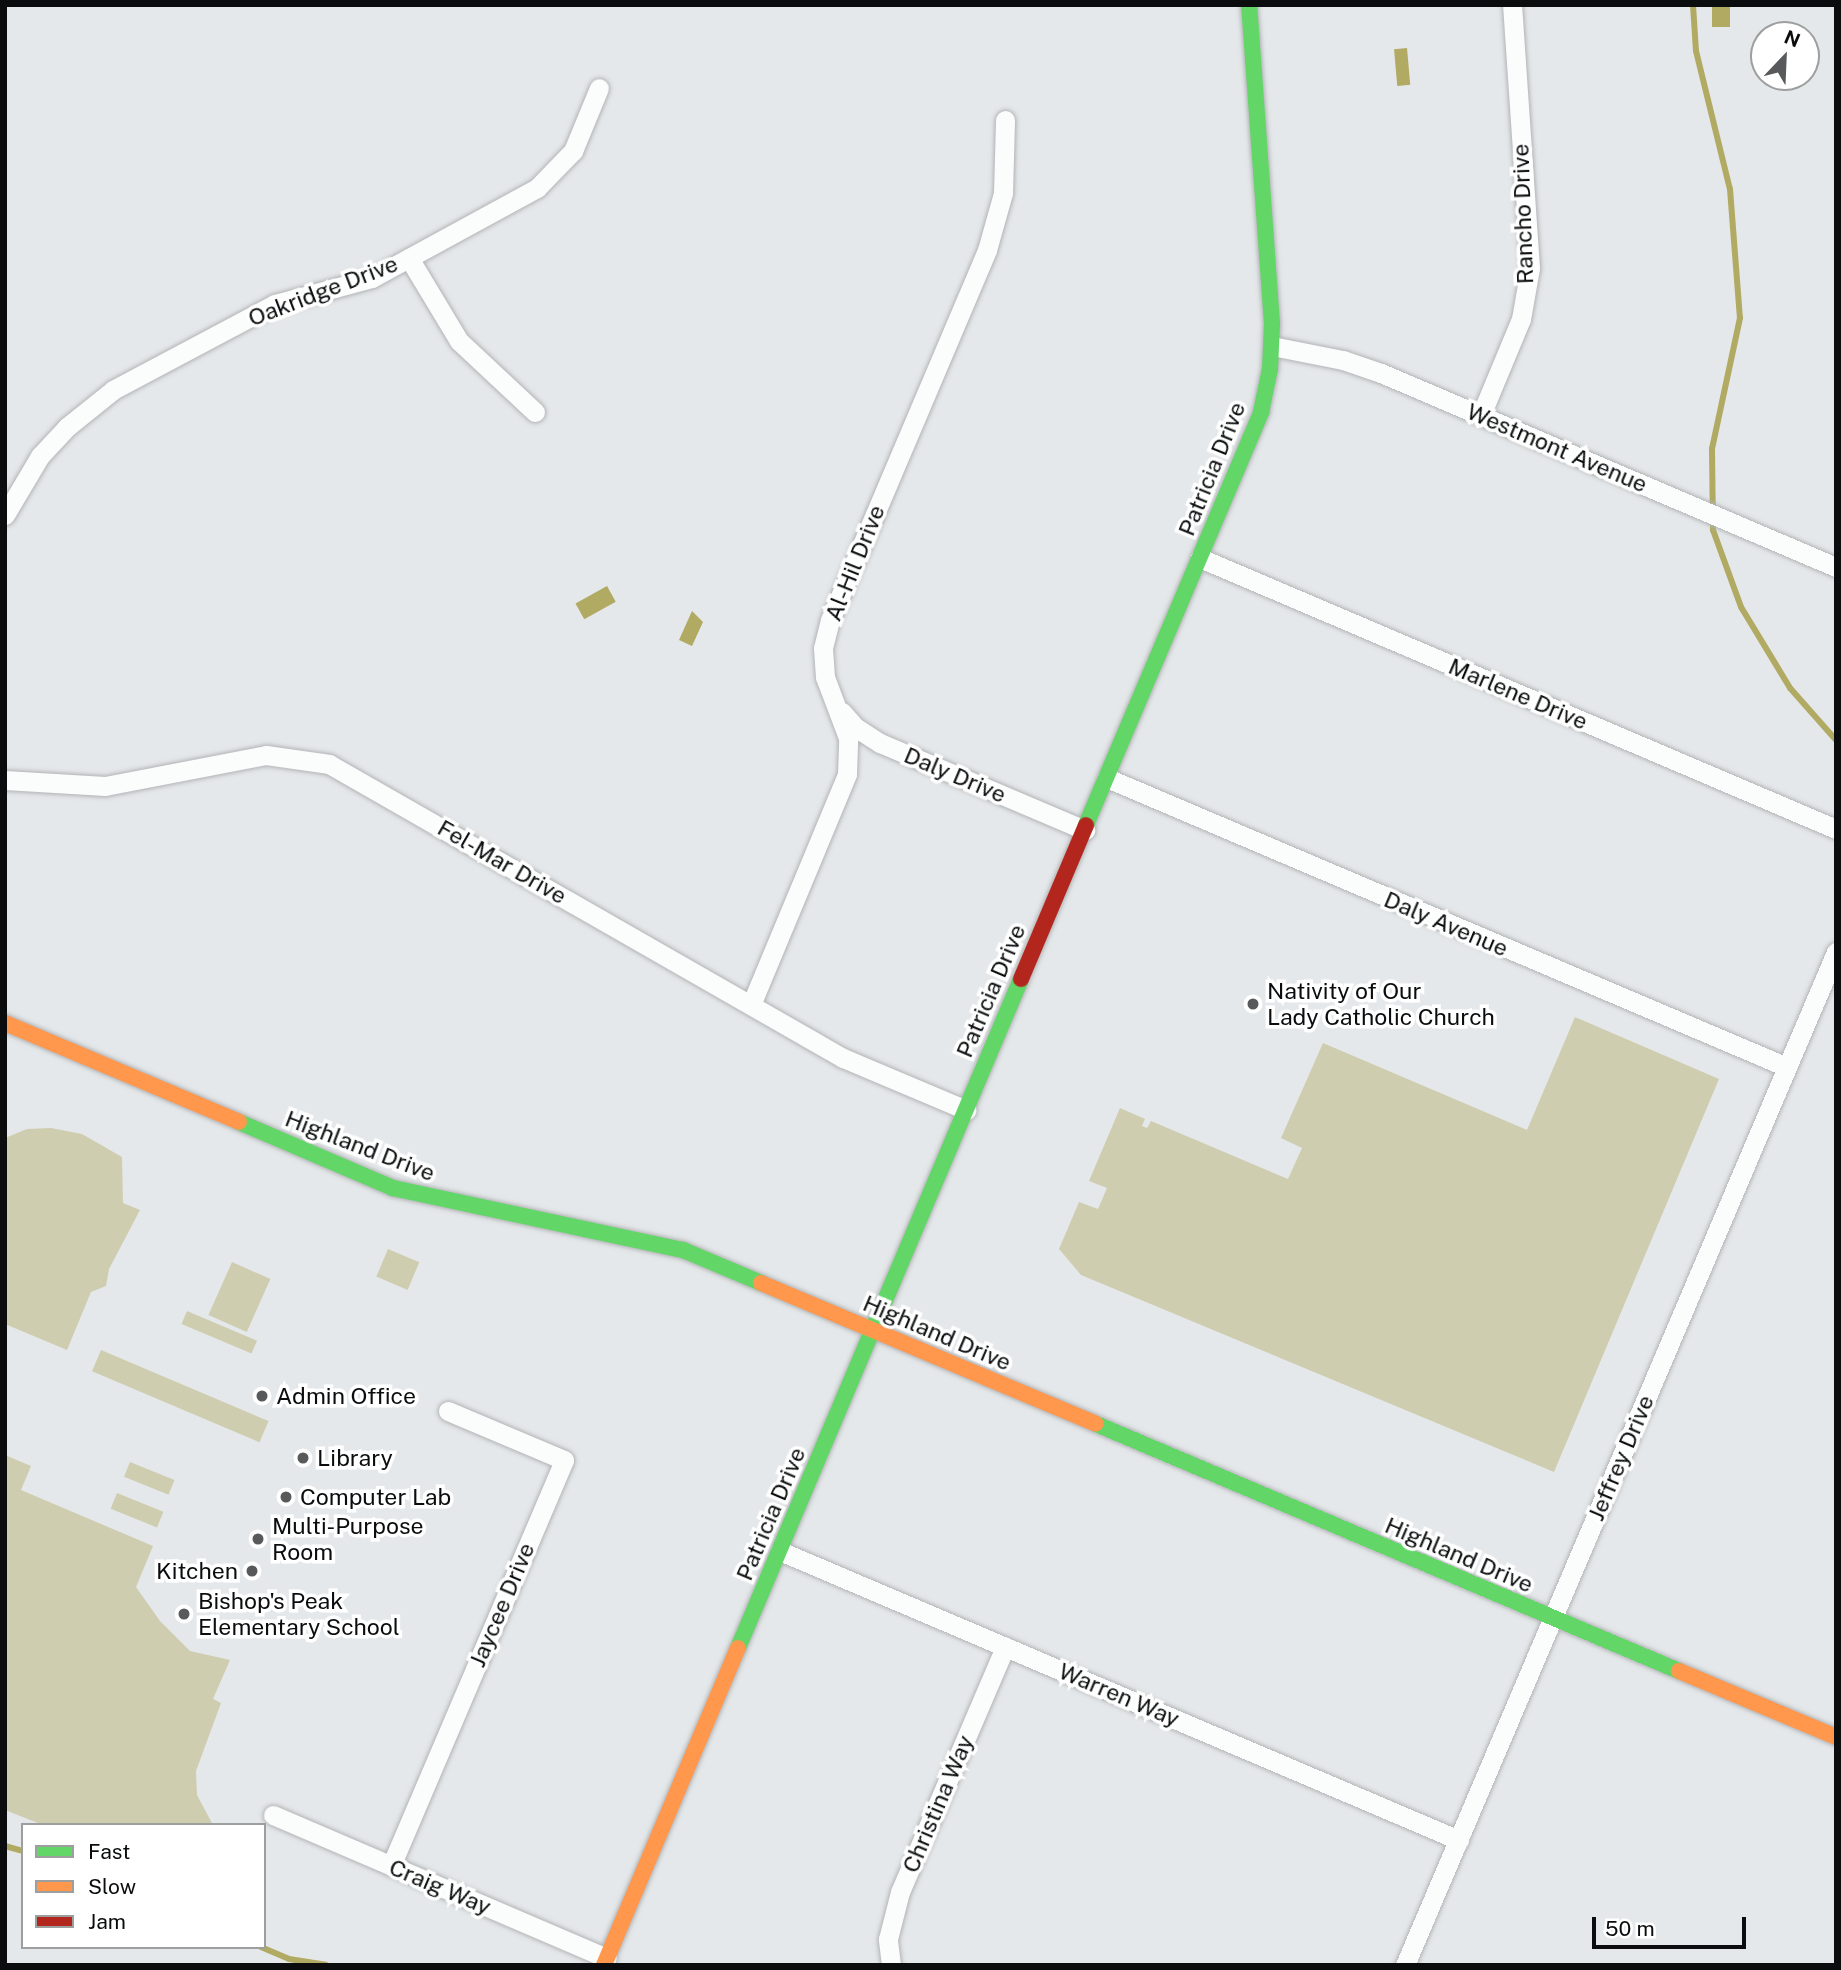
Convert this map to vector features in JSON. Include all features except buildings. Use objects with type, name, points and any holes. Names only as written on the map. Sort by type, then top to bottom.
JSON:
[{"type":"street","name":"Patricia Drive","points":[[606,1961],[1261,412],[1272,346],[1249,5]]},
{"type":"street","name":"Rancho Drive","points":[[1481,415],[1521,319],[1530,268],[1512,5]]},
{"type":"street","name":"Oakridge Drive","points":[[5,515],[40,456],[66,427],[113,390],[275,304],[348,287],[516,202],[557,171],[585,129],[599,88]]},
{"type":"street","name":"Al-Hil Drive","points":[[751,1005],[848,774],[848,738],[825,677],[823,648],[830,620],[987,250],[1003,193],[1005,120]]},
{"type":"street","points":[[409,258],[459,341],[535,412]]},
{"type":"street","name":"Westmont Avenue","points":[[1272,346],[1343,360],[1481,415],[1836,567]]},
{"type":"street","name":"Marlene Drive","points":[[1200,558],[1836,829]]},
{"type":"street","name":"Daly Drive","points":[[836,705],[855,727],[880,743],[1084,830]]},
{"type":"street","name":"Fel-Mar Drive","points":[[5,780],[105,786],[266,755],[309,758],[348,773],[843,1058],[966,1110]]},
{"type":"street","name":"Daly Avenue","points":[[1107,778],[1787,1067]]},
{"type":"street","name":"Jeffrey Drive","points":[[1405,1965],[1836,952]]},
{"type":"street","name":"Highland Drive","points":[[5,1023],[393,1188],[647,1239],[872,1330],[1836,1737]]},
{"type":"street","name":"Jaycee Drive","points":[[391,1866],[564,1460],[448,1411]]},
{"type":"street","name":"Warren Way","points":[[780,1551],[1459,1840]]},
{"type":"street","name":"Christina Way","points":[[891,1965],[888,1940],[900,1892],[1005,1647]]},
{"type":"street","name":"Craig Way","points":[[273,1815],[606,1961]]},
{"type":"shaded area","points":[[1712,5],[1730,5],[1730,27],[1712,27]]},
{"type":"shaded area","points":[[1407,48],[1410,85],[1397,86],[1394,49]]},
{"type":"shaded area","points":[[607,586],[616,602],[584,619],[576,603]]},
{"type":"shaded area","points":[[692,611],[703,622],[692,646],[679,640]]},
{"type":"shaded area","points":[[1575,1017],[1719,1079],[1554,1472],[1081,1275],[1059,1249],[1079,1202],[1098,1209],[1107,1188],[1089,1181],[1120,1108],[1145,1119],[1142,1126],[1147,1128],[1151,1121],[1288,1179],[1302,1148],[1281,1138],[1323,1043],[1527,1130]]},
{"type":"shaded area","points":[[51,1128],[82,1134],[122,1157],[123,1203],[140,1210],[109,1269],[106,1286],[91,1292],[67,1350],[5,1324],[5,1138],[27,1129]]},
{"type":"shaded area","points":[[388,1249],[419,1262],[408,1290],[376,1277]]},
{"type":"shaded area","points":[[232,1262],[270,1279],[247,1332],[208,1315]]},
{"type":"shaded area","points":[[187,1311],[257,1341],[251,1354],[182,1324]]},
{"type":"shaded area","points":[[101,1350],[269,1421],[260,1442],[92,1371]]},
{"type":"shaded area","points":[[5,1455],[31,1466],[21,1490],[153,1546],[136,1587],[160,1621],[190,1651],[230,1660],[213,1699],[221,1703],[196,1771],[197,1795],[212,1823],[38,1823],[5,1810]]},
{"type":"shaded area","points":[[130,1462],[175,1480],[169,1495],[124,1477]]},
{"type":"shaded area","points":[[117,1493],[163,1512],[157,1527],[111,1509]]},
{"type":"waterway","points":[[1693,5],[1696,51],[1730,189],[1740,318],[1712,449],[1713,530],[1741,607],[1790,688],[1836,740]]},
{"type":"waterway","points":[[5,1846],[21,1850]]},
{"type":"waterway","points":[[266,1949],[289,1959],[326,1965]]},
{"type":"traffic: fast","points":[[1086,825],[1261,412],[1270,369],[1272,324],[1249,5]]},
{"type":"traffic: fast","points":[[738,1648],[1021,979]]},
{"type":"traffic: fast","points":[[239,1122],[393,1188],[683,1250],[761,1283]]},
{"type":"traffic: fast","points":[[1096,1424],[1679,1671]]},
{"type":"traffic: slow","points":[[5,1023],[239,1122]]},
{"type":"traffic: slow","points":[[761,1283],[1096,1424]]},
{"type":"traffic: slow","points":[[604,1965],[738,1648]]},
{"type":"traffic: slow","points":[[1679,1671],[1836,1737]]},
{"type":"traffic: jam","points":[[1021,979],[1086,825]]},
{"type":"place","name":"Nativity of Our Lady Catholic Church","points":[[1253,1004]]},
{"type":"place","name":"Admin Office","points":[[262,1396]]},
{"type":"place","name":"Library","points":[[303,1458]]},
{"type":"place","name":"Computer Lab","points":[[286,1497]]},
{"type":"place","name":"Multi-Purpose Room","points":[[258,1539]]},
{"type":"place","name":"Kitchen","points":[[252,1571]]},
{"type":"place","name":"Bishop's Peak Elementary School","points":[[184,1614]]}]
